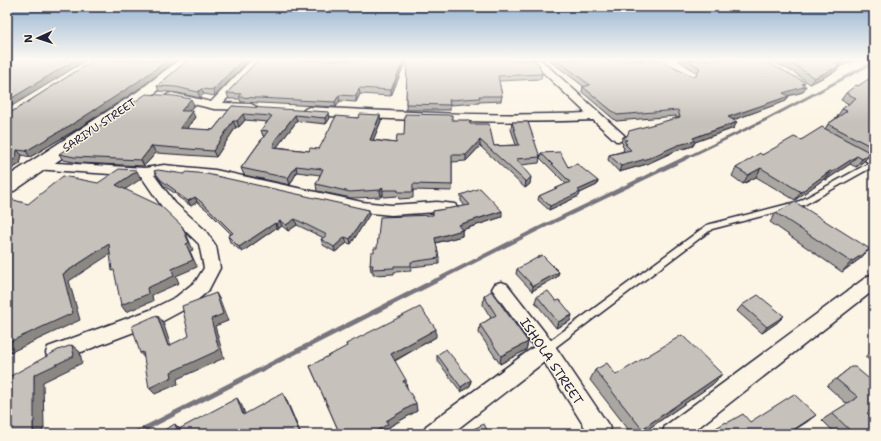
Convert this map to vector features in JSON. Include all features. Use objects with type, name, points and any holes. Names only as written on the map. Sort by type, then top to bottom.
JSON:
[{"type":"street","name":"SARIYU STREET","points":[[7,186],[39,166],[143,95],[162,81]]},
{"type":"street","points":[[214,106],[238,81]]},
{"type":"street","points":[[558,81],[620,138]]},
{"type":"street","points":[[143,95],[178,97],[214,106],[263,109]]},
{"type":"street","points":[[295,111],[400,116],[555,118],[597,116]]},
{"type":"street","points":[[39,166],[145,172],[164,169],[215,174],[362,207],[391,210],[437,207],[450,208]]},
{"type":"street","points":[[40,361],[60,350],[161,314],[188,299],[208,278],[213,262],[209,247],[200,233],[170,208],[145,172]]},
{"type":"street","points":[[673,434],[874,281]]},
{"type":"street","name":"ISHOLA STREET","points":[[501,289],[546,349],[601,434]]},
{"type":"street","points":[[434,434],[546,349]]},
{"type":"lane","points":[[546,349],[710,227],[802,203],[873,164],[872,161],[852,150]]},
{"type":"building","points":[[7,81],[41,81],[7,101]]},
{"type":"building","points":[[61,81],[139,81],[76,122],[26,151],[17,150],[16,158],[9,163],[7,162],[7,115]]},
{"type":"building","points":[[163,81],[222,81],[213,90],[201,89],[198,92],[176,87],[157,86]]},
{"type":"building","points":[[239,81],[395,81],[391,90],[359,88],[356,96],[339,95],[335,102],[239,97],[242,94],[227,93]]},
{"type":"building","points":[[407,81],[499,81],[502,96],[479,96],[480,98],[449,100],[450,105],[406,104]]},
{"type":"building","points":[[584,81],[802,81],[805,82],[802,84],[806,86],[783,93],[789,96],[728,117],[737,122],[693,138],[695,141],[678,145],[649,158],[621,166],[609,155],[631,150],[625,144],[627,144],[624,141],[627,140],[623,137],[627,136],[629,131],[680,117],[678,110],[617,115],[583,87],[590,85]]},
{"type":"building","points":[[866,81],[874,81],[874,148],[828,124],[847,111],[842,109],[856,98],[846,93],[856,85],[858,86]]},
{"type":"building","points":[[146,94],[175,96],[191,99],[181,111],[192,111],[180,128],[213,130],[232,106],[329,112],[325,118],[295,115],[275,140],[273,147],[309,151],[310,148],[319,149],[336,116],[358,118],[360,114],[380,115],[370,140],[396,143],[397,135],[404,135],[405,114],[452,115],[452,120],[469,120],[470,124],[489,124],[494,146],[519,145],[512,122],[528,122],[540,157],[516,159],[531,177],[526,182],[480,140],[466,155],[452,155],[452,185],[413,184],[413,192],[382,190],[383,187],[380,190],[350,192],[316,184],[323,169],[296,166],[288,178],[241,168],[268,131],[261,130],[272,116],[243,114],[237,121],[233,121],[213,151],[152,146],[141,160],[74,157],[59,154]]},
{"type":"building","points":[[822,127],[871,153],[862,159],[857,156],[832,172],[830,171],[801,192],[761,168],[748,175],[736,168],[760,153],[762,155],[794,137],[801,140]]},
{"type":"building","points":[[560,152],[568,167],[577,164],[598,181],[578,190],[580,192],[550,206],[539,196],[570,182],[541,153]]},
{"type":"building","points":[[119,169],[137,171],[116,185],[161,206],[182,226],[189,243],[186,244],[193,260],[172,269],[174,276],[147,288],[148,294],[121,305],[114,270],[112,271],[109,244],[63,274],[73,313],[7,343],[7,198],[28,204],[63,176],[98,183]]},
{"type":"building","points":[[158,170],[184,174],[187,172],[207,174],[369,210],[350,239],[345,237],[334,247],[321,239],[327,235],[295,219],[286,225],[280,221],[276,224],[275,223],[239,247],[228,236],[233,233],[205,205],[195,197],[188,201],[175,192],[176,191],[161,180],[154,171]]},
{"type":"building","points":[[480,188],[502,211],[458,225],[462,230],[435,238],[439,258],[411,262],[411,266],[394,266],[394,268],[372,269],[373,265],[370,265],[371,252],[374,252],[374,248],[377,248],[380,217],[433,215],[433,211],[470,205],[461,195]]},
{"type":"building","points":[[795,202],[870,249],[851,262],[776,213]]},
{"type":"building","points":[[542,255],[559,272],[533,286],[517,269]]},
{"type":"building","points":[[491,291],[528,342],[501,356],[480,325],[496,315],[484,296]]},
{"type":"building","points":[[548,291],[556,301],[560,300],[572,315],[558,322],[537,296]]},
{"type":"building","points":[[216,293],[223,314],[211,319],[219,350],[171,372],[172,377],[149,388],[143,352],[140,353],[132,326],[157,315],[168,346],[189,336],[182,306]]},
{"type":"building","points":[[758,295],[784,316],[767,327],[742,305]]},
{"type":"building","points":[[420,307],[436,329],[391,354],[406,380],[403,381],[416,403],[386,421],[388,424],[371,434],[340,434],[310,366],[347,346],[346,344]]},
{"type":"building","points":[[682,335],[722,374],[642,429],[595,370],[607,363],[616,375]]},
{"type":"building","points":[[72,345],[74,356],[34,375],[33,434],[7,434],[7,378],[58,350]]},
{"type":"building","points":[[446,349],[471,380],[461,387],[437,355]]},
{"type":"building","points":[[851,367],[855,367],[874,383],[874,407],[867,413],[874,419],[874,434],[854,434],[832,413],[858,397],[836,379]]},
{"type":"building","points":[[283,393],[300,434],[157,434],[175,424],[177,430],[237,398],[243,415]]},
{"type":"building","points":[[794,394],[816,415],[790,432],[792,434],[706,434],[743,414],[750,422]]},
{"type":"building","points":[[484,424],[489,434],[463,434]]},
{"type":"waterway","points":[[686,158],[767,119],[839,81]]},
{"type":"waterway","points":[[433,282],[538,229],[688,157]]},
{"type":"waterway","points":[[134,434],[435,281]]}]
